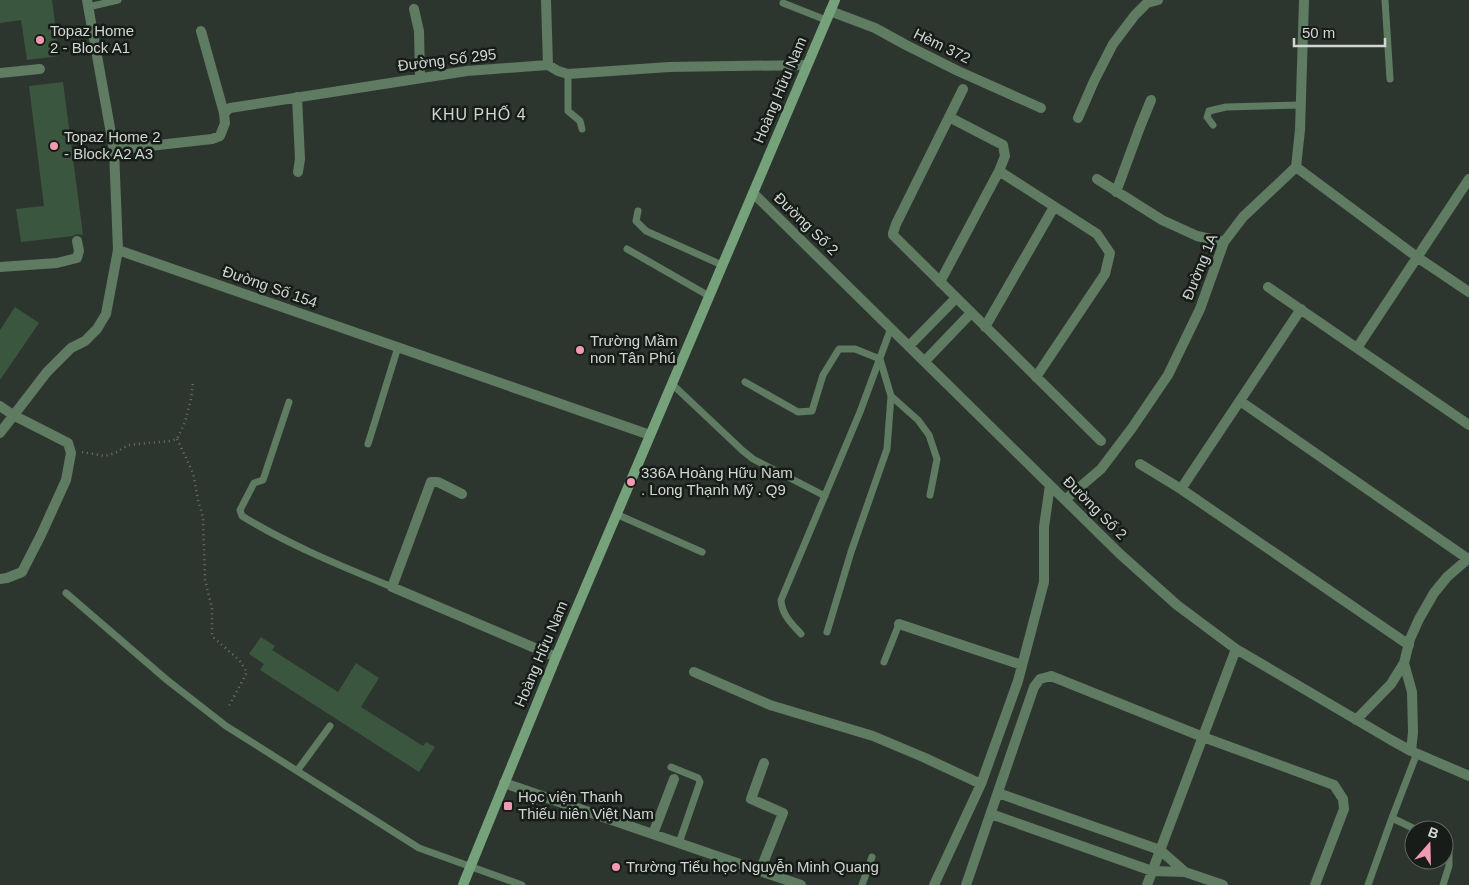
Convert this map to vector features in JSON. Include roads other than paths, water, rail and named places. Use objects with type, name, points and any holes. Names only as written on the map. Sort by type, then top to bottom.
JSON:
[{"type":"main road","name":"Hoàng Hữu Nam","points":[[463,885],[616,514],[835,0]]},
{"type":"street","points":[[546,0],[548,65]]},
{"type":"street","points":[[1078,118],[1113,44],[1146,3],[1158,0]]},
{"type":"street","points":[[1304,0],[1300,130],[1296,167],[1417,257],[1469,292]]},
{"type":"street","points":[[0,433],[47,372],[71,348],[85,340],[97,329],[106,314],[118,250],[114,150],[88,3]]},
{"type":"street","points":[[414,9],[419,31],[420,78]]},
{"type":"street","name":"Hẻm 372","points":[[828,16],[876,28],[958,71],[1041,108]]},
{"type":"street","points":[[114,150],[212,139],[220,136],[225,123],[224,113],[201,31]]},
{"type":"street","name":"Đường Số 295","points":[[224,113],[230,108],[467,71],[548,65],[568,74],[669,67],[807,65]]},
{"type":"street","points":[[0,74],[40,69]]},
{"type":"street","points":[[962,89],[893,235],[1101,441]]},
{"type":"street","points":[[297,97],[300,159],[298,172]]},
{"type":"street","points":[[1116,192],[1151,100]]},
{"type":"street","points":[[940,282],[999,171],[1005,156],[1003,144],[949,117]]},
{"type":"street","name":"Đường 1A","points":[[1066,499],[1101,469],[1168,375],[1200,309],[1224,242],[1243,217],[1296,167]]},
{"type":"street","points":[[999,171],[1098,234],[1110,254],[1105,274],[1036,377]]},
{"type":"street","points":[[1097,179],[1162,220],[1197,236],[1224,242]]},
{"type":"street","points":[[1357,348],[1469,179]]},
{"type":"street","name":"Đường Số 2","points":[[753,193],[1120,554],[1177,604],[1236,649],[1356,720],[1414,752],[1469,776]]},
{"type":"street","points":[[985,327],[1054,207]]},
{"type":"street","points":[[0,267],[57,263],[77,258],[79,252],[77,241]]},
{"type":"street","name":"Đường Số 154","points":[[118,250],[650,435]]},
{"type":"street","points":[[1268,287],[1469,425]]},
{"type":"street","points":[[909,346],[956,298]]},
{"type":"street","points":[[1181,489],[1301,309]]},
{"type":"street","points":[[925,361],[972,313]]},
{"type":"street","points":[[1240,401],[1469,559],[1447,577],[1434,593],[1419,619],[1404,663],[1391,684],[1356,720]]},
{"type":"street","points":[[0,406],[13,415],[68,443],[71,452],[66,480],[22,572],[0,579]]},
{"type":"street","points":[[1140,464],[1181,489],[1409,645]]},
{"type":"street","points":[[462,494],[444,484],[431,482],[392,587],[556,657]]},
{"type":"street","points":[[934,885],[982,784],[1018,681],[1044,582],[1044,527],[1050,485]]},
{"type":"street","points":[[899,624],[1022,665]]},
{"type":"street","points":[[1147,885],[1236,649]]},
{"type":"street","points":[[1404,663],[1412,692],[1414,752]]},
{"type":"street","points":[[694,672],[770,705],[873,736],[982,784]]},
{"type":"street","points":[[966,885],[1034,687],[1040,679],[1051,676],[1334,785],[1343,800],[1344,809],[1315,885]]},
{"type":"street","points":[[760,871],[783,813],[751,799],[764,763]]},
{"type":"street","points":[[652,834],[674,779]]},
{"type":"street","points":[[504,783],[801,885]]},
{"type":"street","points":[[998,792],[1160,850],[1185,872]]},
{"type":"street","points":[[991,814],[1152,871],[1185,872],[1223,885]]},
{"type":"lane","points":[[88,3],[118,0]]},
{"type":"lane","points":[[1385,0],[1390,79]]},
{"type":"lane","points":[[783,3],[828,16]]},
{"type":"lane","points":[[568,74],[568,111],[580,121],[582,129]]},
{"type":"lane","points":[[1213,125],[1207,117],[1209,111],[1226,107],[1301,106]]},
{"type":"lane","points":[[638,212],[636,221],[646,231],[722,264]]},
{"type":"lane","points":[[627,249],[709,296]]},
{"type":"lane","points":[[801,634],[785,616],[781,607],[781,600],[860,412],[891,328]]},
{"type":"lane","points":[[368,444],[398,347]]},
{"type":"lane","points":[[746,382],[798,412],[812,411],[823,375],[839,349],[855,348],[880,359],[891,396],[886,449],[851,552],[827,632]]},
{"type":"lane","points":[[672,384],[743,451],[754,459],[825,496]]},
{"type":"lane","points":[[891,396],[918,420],[929,435],[937,459],[930,495]]},
{"type":"lane","points":[[289,402],[263,480],[254,483],[240,510],[242,516],[266,532],[392,587]]},
{"type":"lane","points":[[616,514],[702,552]]},
{"type":"lane","points":[[66,593],[167,680],[226,726],[419,848],[522,885]]},
{"type":"lane","points":[[884,662],[899,624]]},
{"type":"lane","points":[[297,771],[330,726]]},
{"type":"lane","points":[[1368,885],[1414,752]]},
{"type":"lane","points":[[671,767],[698,778],[700,781],[678,843]]},
{"type":"lane","points":[[1392,818],[1404,824]]},
{"type":"lane","points":[[862,885],[872,857]]},
{"type":"lane","points":[[1443,885],[1448,870]]},
{"type":"place","name":"Topaz Home 2 - Block A1","points":[[40,40]]},
{"type":"place","name":"Topaz Home 2 - Block A2 A3","points":[[54,146]]},
{"type":"place","name":"Trường Mầm non Tân Phú","points":[[580,350]]},
{"type":"place","name":"336A Hoàng Hữu Nam . Long Thạnh Mỹ . Q9","points":[[631,482]]},
{"type":"place","name":"Học viện Thanh Thiếu niên Việt Nam","points":[[508,806]]},
{"type":"place","name":"Trường Tiểu học Nguyễn Minh Quang","points":[[616,867]]},
{"type":"district","name":"KHU PHỐ 4","points":[[479,114]]}]
